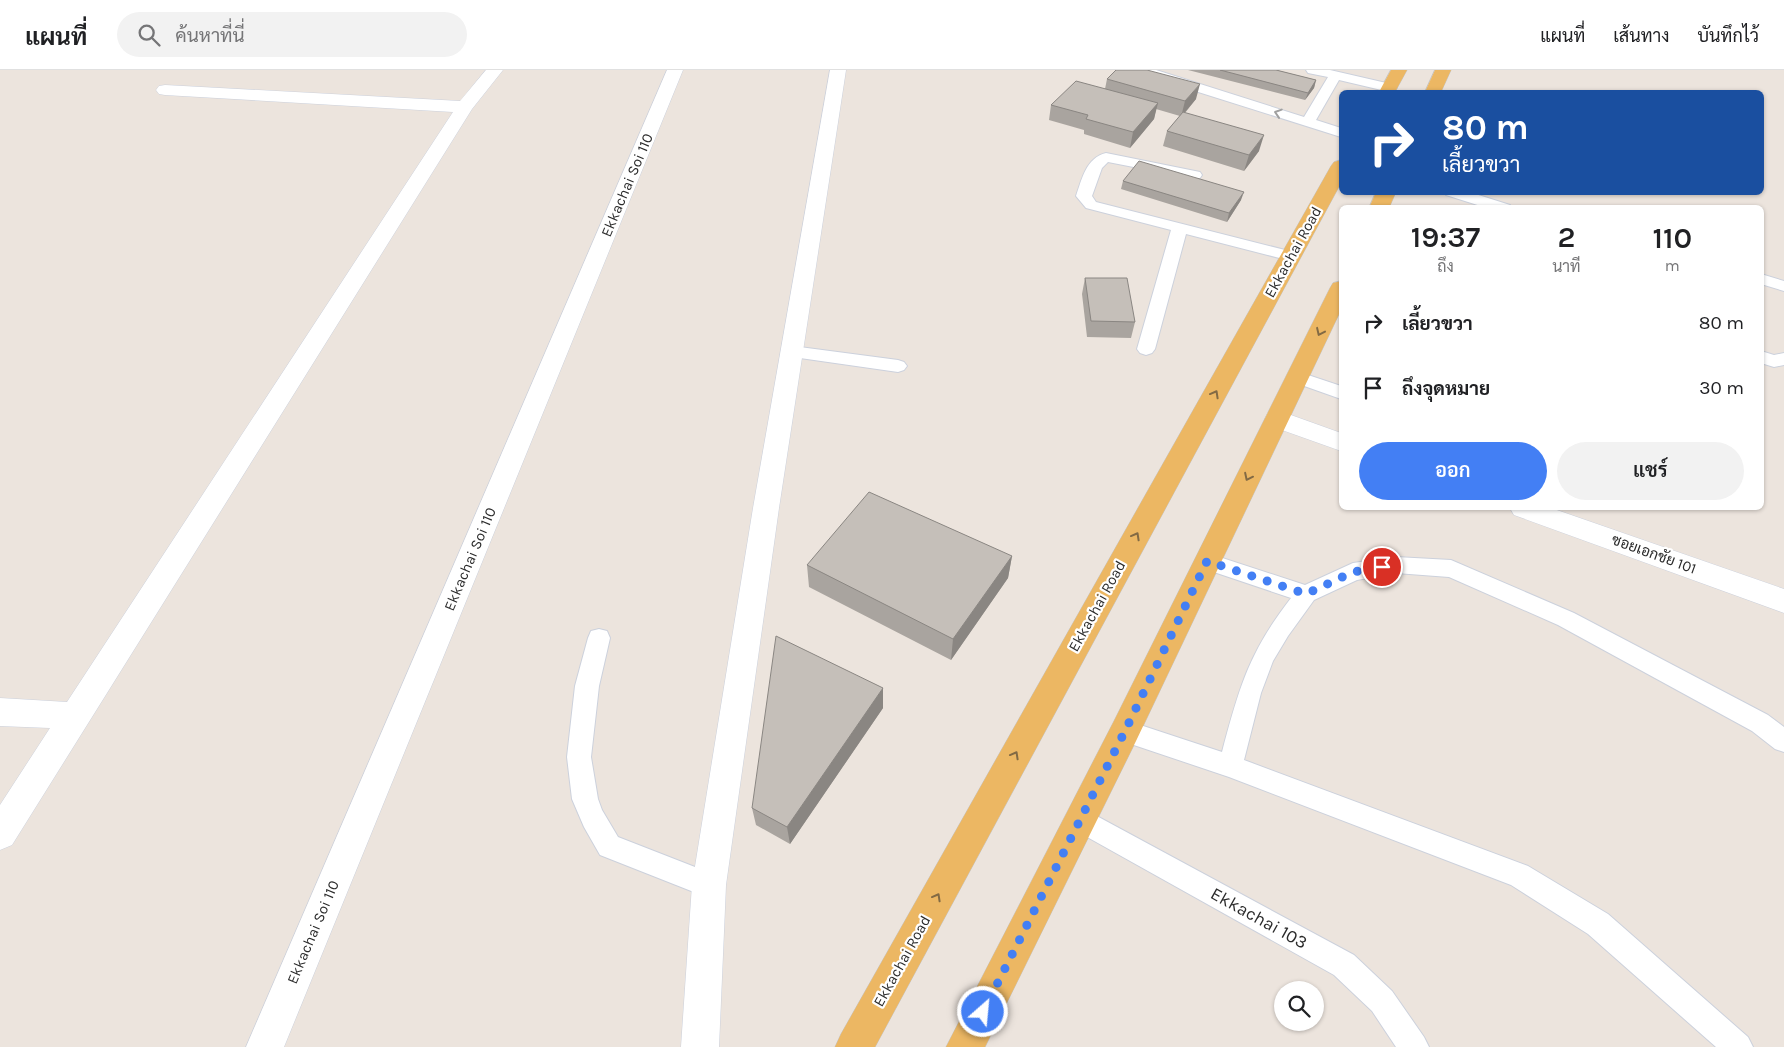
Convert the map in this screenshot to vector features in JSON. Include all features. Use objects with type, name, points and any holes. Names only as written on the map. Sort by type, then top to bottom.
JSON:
[{"type":"main road","points":[[1388,90],[1399,70]]},
{"type":"main road","points":[[1434,90],[1443,70]]},
{"type":"main road","name":"Ekkachai Road","points":[[854,1047],[1339,170]]},
{"type":"main road","points":[[965,1047],[1125,731],[1207,561],[1299,378],[1339,292]]},
{"type":"street","points":[[0,834],[465,107],[495,70]]},
{"type":"street","name":"Ekkachai Soi 110","points":[[265,1047],[676,70]]},
{"type":"street","points":[[700,1047],[709,885],[838,70]]},
{"type":"street","points":[[165,90],[465,107]]},
{"type":"street","points":[[1277,419],[1339,441]]},
{"type":"street","name":"ซอยเอกชัย 101","points":[[1530,510],[1784,601]]},
{"type":"street","points":[[0,712],[75,716]]},
{"type":"lane","points":[[1143,70],[1339,131]]},
{"type":"lane","points":[[1313,70],[1388,90]]},
{"type":"lane","points":[[1308,122],[1335,76]]},
{"type":"lane","points":[[1195,175],[1106,157],[1100,159],[1095,166],[1084,196],[1091,205],[1291,256]]},
{"type":"lane","points":[[1462,195],[1495,205]]},
{"type":"lane","points":[[1146,349],[1180,227]]},
{"type":"lane","points":[[1764,280],[1784,286]]},
{"type":"lane","points":[[792,352],[898,366]]},
{"type":"lane","points":[[1764,358],[1774,361],[1784,359]]},
{"type":"lane","points":[[1299,378],[1339,392]]},
{"type":"lane","points":[[1207,561],[1306,594]]},
{"type":"lane","points":[[1230,766],[1244,708],[1258,667],[1280,630],[1306,594],[1353,572],[1396,565],[1451,569],[1566,619],[1760,723],[1784,741]]},
{"type":"lane","points":[[599,638],[587,686],[579,757],[586,799],[593,818],[609,846],[709,885]]},
{"type":"lane","points":[[1760,723],[1784,720]]},
{"type":"lane","points":[[1125,731],[1230,766],[1518,875],[1598,924],[1738,1047]]},
{"type":"lane","name":"Ekkachai 103","points":[[1080,820],[1344,965],[1382,1001],[1414,1047]]},
{"type":"building","points":[[1116,70],[1147,70],[1200,84],[1185,101],[1107,79]]},
{"type":"building","points":[[1220,70],[1276,70],[1316,80],[1308,93]]},
{"type":"building","points":[[1076,81],[1158,103],[1133,132],[1086,119],[1088,115],[1051,105]]},
{"type":"building","points":[[1183,112],[1264,135],[1249,155],[1167,131]]},
{"type":"building","points":[[1139,161],[1244,192],[1229,213],[1123,181]]},
{"type":"building","points":[[1085,278],[1127,278],[1135,322],[1091,321]]},
{"type":"building","points":[[869,492],[1012,556],[953,639],[807,565]]},
{"type":"building","points":[[776,636],[883,688],[787,827],[752,808]]},
{"type":"route","points":[[983,1012],[1125,731],[1207,561],[1306,594],[1353,572],[1382,567]]}]
